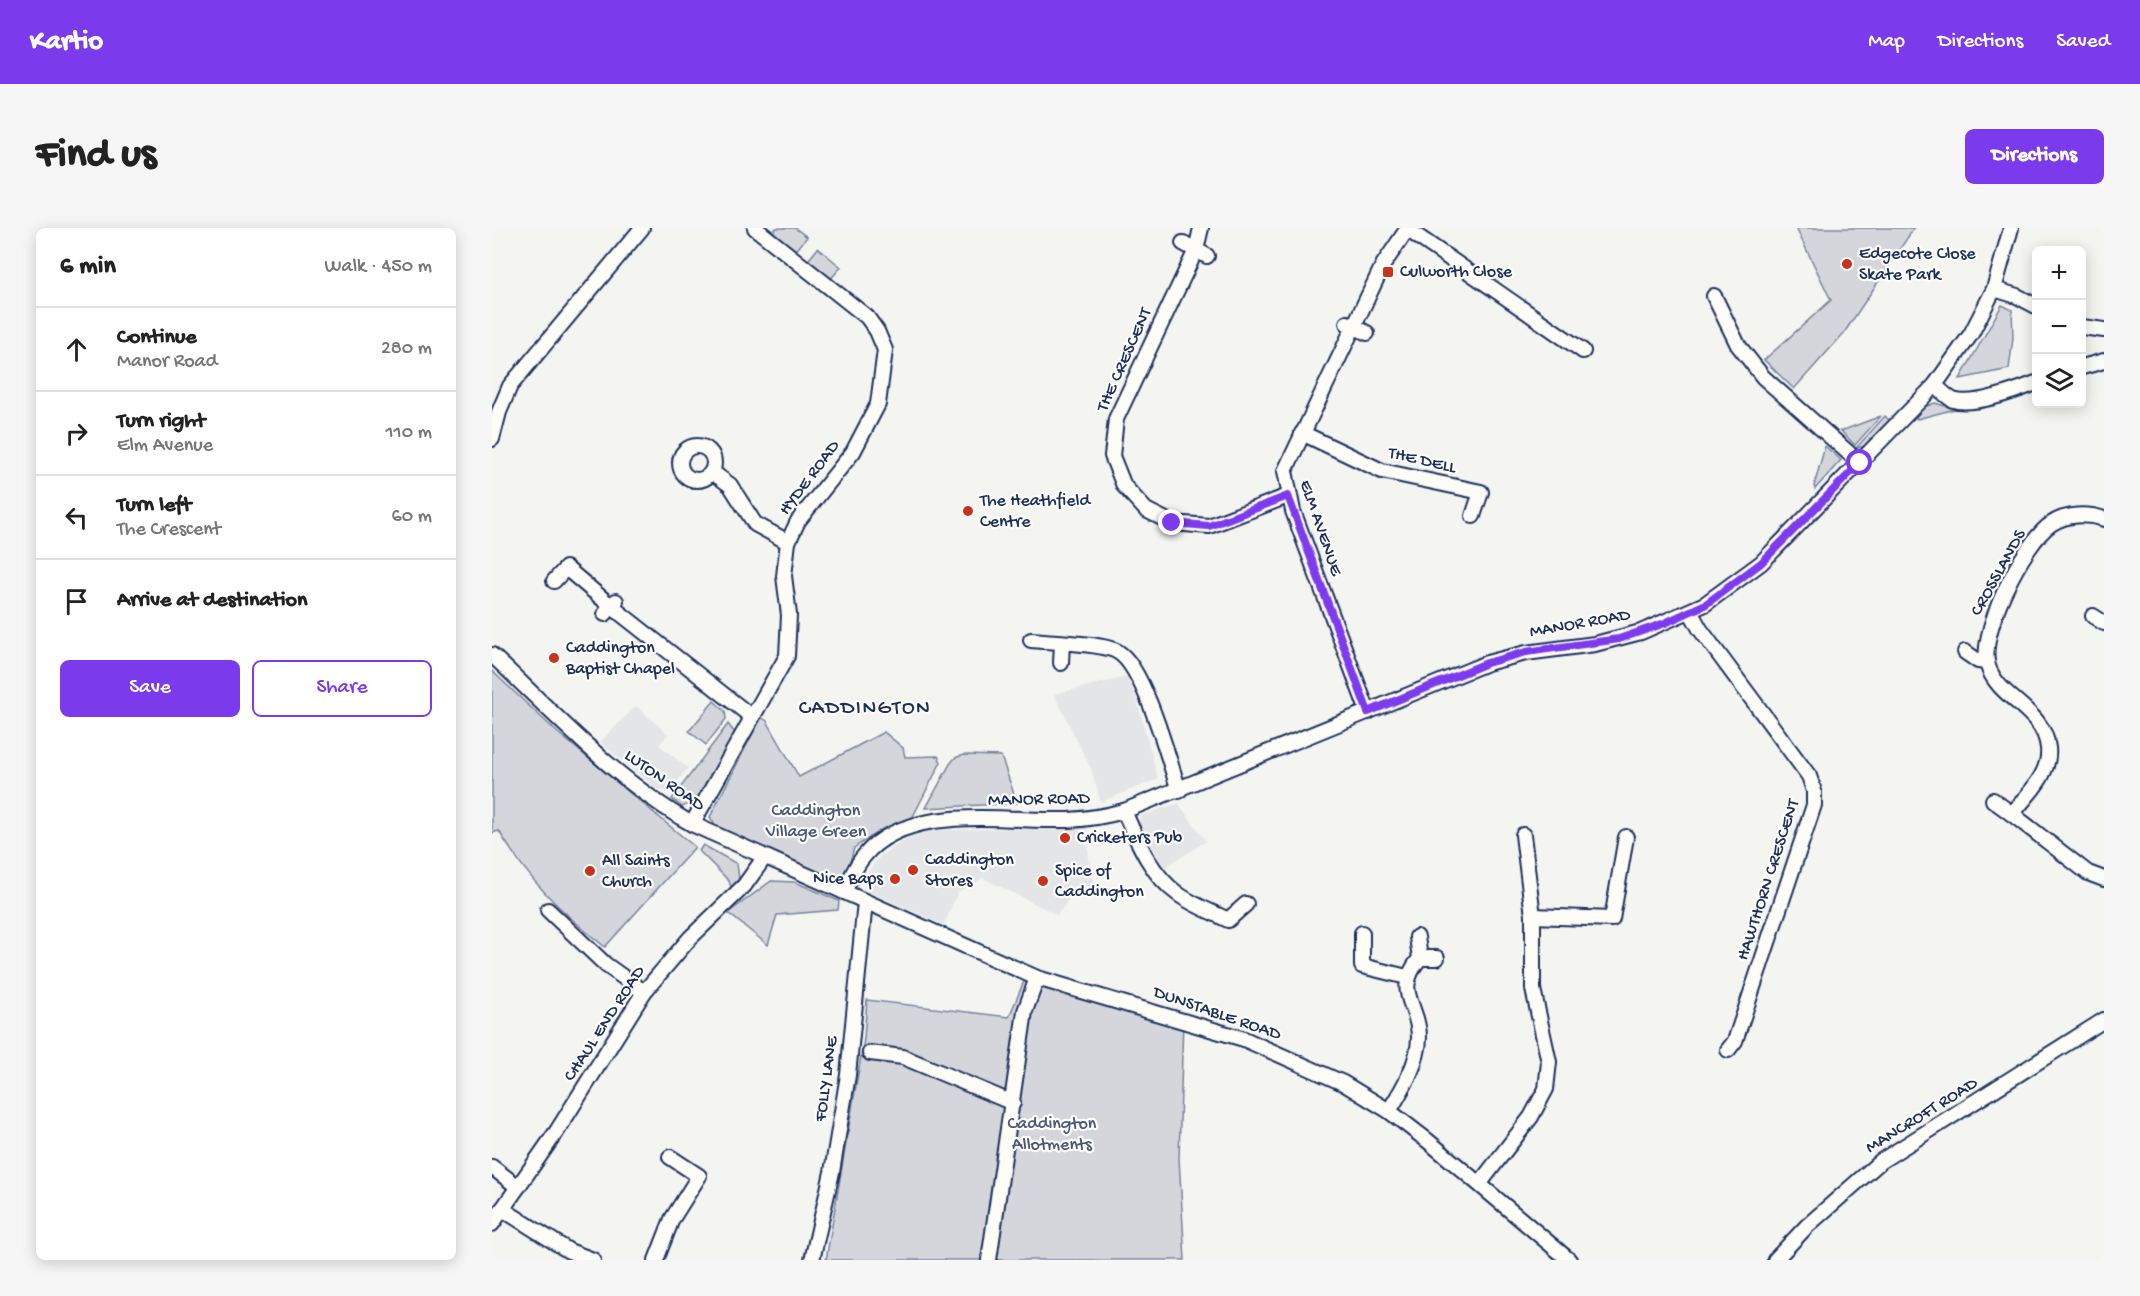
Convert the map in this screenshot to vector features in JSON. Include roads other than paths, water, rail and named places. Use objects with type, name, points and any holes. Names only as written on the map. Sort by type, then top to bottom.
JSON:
[{"type":"street","points":[[492,439],[499,412],[510,386],[642,228]]},
{"type":"street","name":"HYDE ROAD","points":[[692,824],[787,656],[789,615],[784,576],[788,542],[798,521],[866,433],[878,404],[885,350],[878,331],[867,317],[755,228]]},
{"type":"street","name":"THE CRESCENT","points":[[1201,228],[1202,253],[1116,419],[1112,456],[1124,486],[1146,510],[1172,523],[1209,526],[1288,496]]},
{"type":"street","name":"MANOR ROAD","points":[[844,892],[857,866],[872,848],[918,823],[996,818],[1070,820],[1124,811],[1179,791],[1487,663],[1526,652],[1619,639],[1690,611],[1728,589],[1761,563],[1935,385],[1971,334],[1994,289],[2011,228]]},
{"type":"street","points":[[1407,229],[1583,351]]},
{"type":"street","name":"ELM AVENUE","points":[[1368,712],[1288,496],[1284,471],[1356,328],[1383,265],[1407,229]]},
{"type":"street","points":[[1183,243],[1202,253]]},
{"type":"street","points":[[1994,289],[2018,296],[2032,303]]},
{"type":"street","points":[[1714,296],[1738,345],[1763,377],[1860,463]]},
{"type":"street","points":[[2086,328],[2104,330]]},
{"type":"street","points":[[2086,366],[2104,361]]},
{"type":"street","points":[[1935,385],[1953,400],[1964,402],[2011,393],[2032,385]]},
{"type":"street","name":"THE DELL","points":[[1302,433],[1382,471],[1481,492],[1473,516]]},
{"type":"street","points":[[712,472],[730,485],[755,524],[788,542]]},
{"type":"street","name":"CROSSLANDS","points":[[1987,662],[1986,640],[1993,615],[2037,538],[2051,524],[2068,517],[2078,515],[2104,519]]},
{"type":"street","points":[[554,581],[571,562],[611,607],[752,717]]},
{"type":"street","name":"HAWTHORN CRESCENT","points":[[1690,611],[1700,629],[1809,776],[1814,791],[1814,805],[1735,1041],[1728,1050]]},
{"type":"street","points":[[1031,640],[1110,649],[1125,658],[1142,685],[1179,791]]},
{"type":"street","points":[[1061,663],[1062,643]]},
{"type":"street","points":[[1965,652],[1978,661],[1987,662],[1992,675],[2035,718],[2048,748],[2045,769],[2041,778],[2012,814]]},
{"type":"street","name":"LUTON ROAD","points":[[492,655],[601,758],[662,807],[764,858],[844,892]]},
{"type":"street","points":[[1993,800],[2088,873],[2104,879]]},
{"type":"street","points":[[1124,811],[1140,845],[1158,875],[1178,894],[1228,920],[1246,904]]},
{"type":"street","points":[[1480,1183],[1531,1117],[1546,1089],[1549,1062],[1533,988],[1533,916],[1523,835]]},
{"type":"street","points":[[1613,934],[1612,919],[1626,837]]},
{"type":"street","name":"CHAUL END ROAD","points":[[492,1224],[585,1088],[645,992],[690,938],[744,886],[764,858]]},
{"type":"street","name":"DUNSTABLE ROAD","points":[[844,892],[1037,978],[1244,1039],[1342,1083],[1389,1111],[1480,1183],[1569,1260]]},
{"type":"street","name":"FOLLY LANE","points":[[812,1260],[832,1172],[848,1075],[865,902]]},
{"type":"street","points":[[548,909],[606,965],[645,992]]},
{"type":"street","points":[[1533,916],[1612,919]]},
{"type":"street","points":[[1362,933],[1362,966],[1407,977]]},
{"type":"street","points":[[1389,1111],[1402,1089],[1418,1052],[1418,1029],[1407,989],[1407,977],[1420,958],[1417,937]]},
{"type":"street","points":[[1420,958],[1437,958]]},
{"type":"street","points":[[989,1260],[1025,1011],[1037,978]]},
{"type":"street","name":"MANCROFT ROAD","points":[[1775,1260],[1807,1226],[1881,1161],[2104,1020]]},
{"type":"street","points":[[870,1053],[903,1057],[1013,1103]]},
{"type":"street","points":[[656,1260],[672,1219],[699,1176],[670,1157]]},
{"type":"street","points":[[492,1167],[518,1187]]},
{"type":"street","points":[[502,1209],[569,1251],[593,1260]]},
{"type":"place","name":"Edgecote Close Skate Park","points":[[1847,264]]},
{"type":"place","name":"Culworth Close","points":[[1388,272]]},
{"type":"place","name":"The Heathfield Centre","points":[[968,511]]},
{"type":"place","name":"Caddington Baptist Chapel","points":[[554,658]]},
{"type":"place","name":"Cricketers Pub","points":[[1065,838]]},
{"type":"place","name":"Caddington Stores","points":[[913,870]]},
{"type":"place","name":"All Saints Church","points":[[590,871]]},
{"type":"place","name":"Nice Baps","points":[[895,879]]},
{"type":"place","name":"Spice of Caddington","points":[[1043,881]]},
{"type":"district","name":"CADDINGTON","points":[[865,709]]},
{"type":"park label","name":"Caddington Village Green","points":[[816,821]]},
{"type":"park label","name":"Caddington Allotments","points":[[1052,1134]]}]
